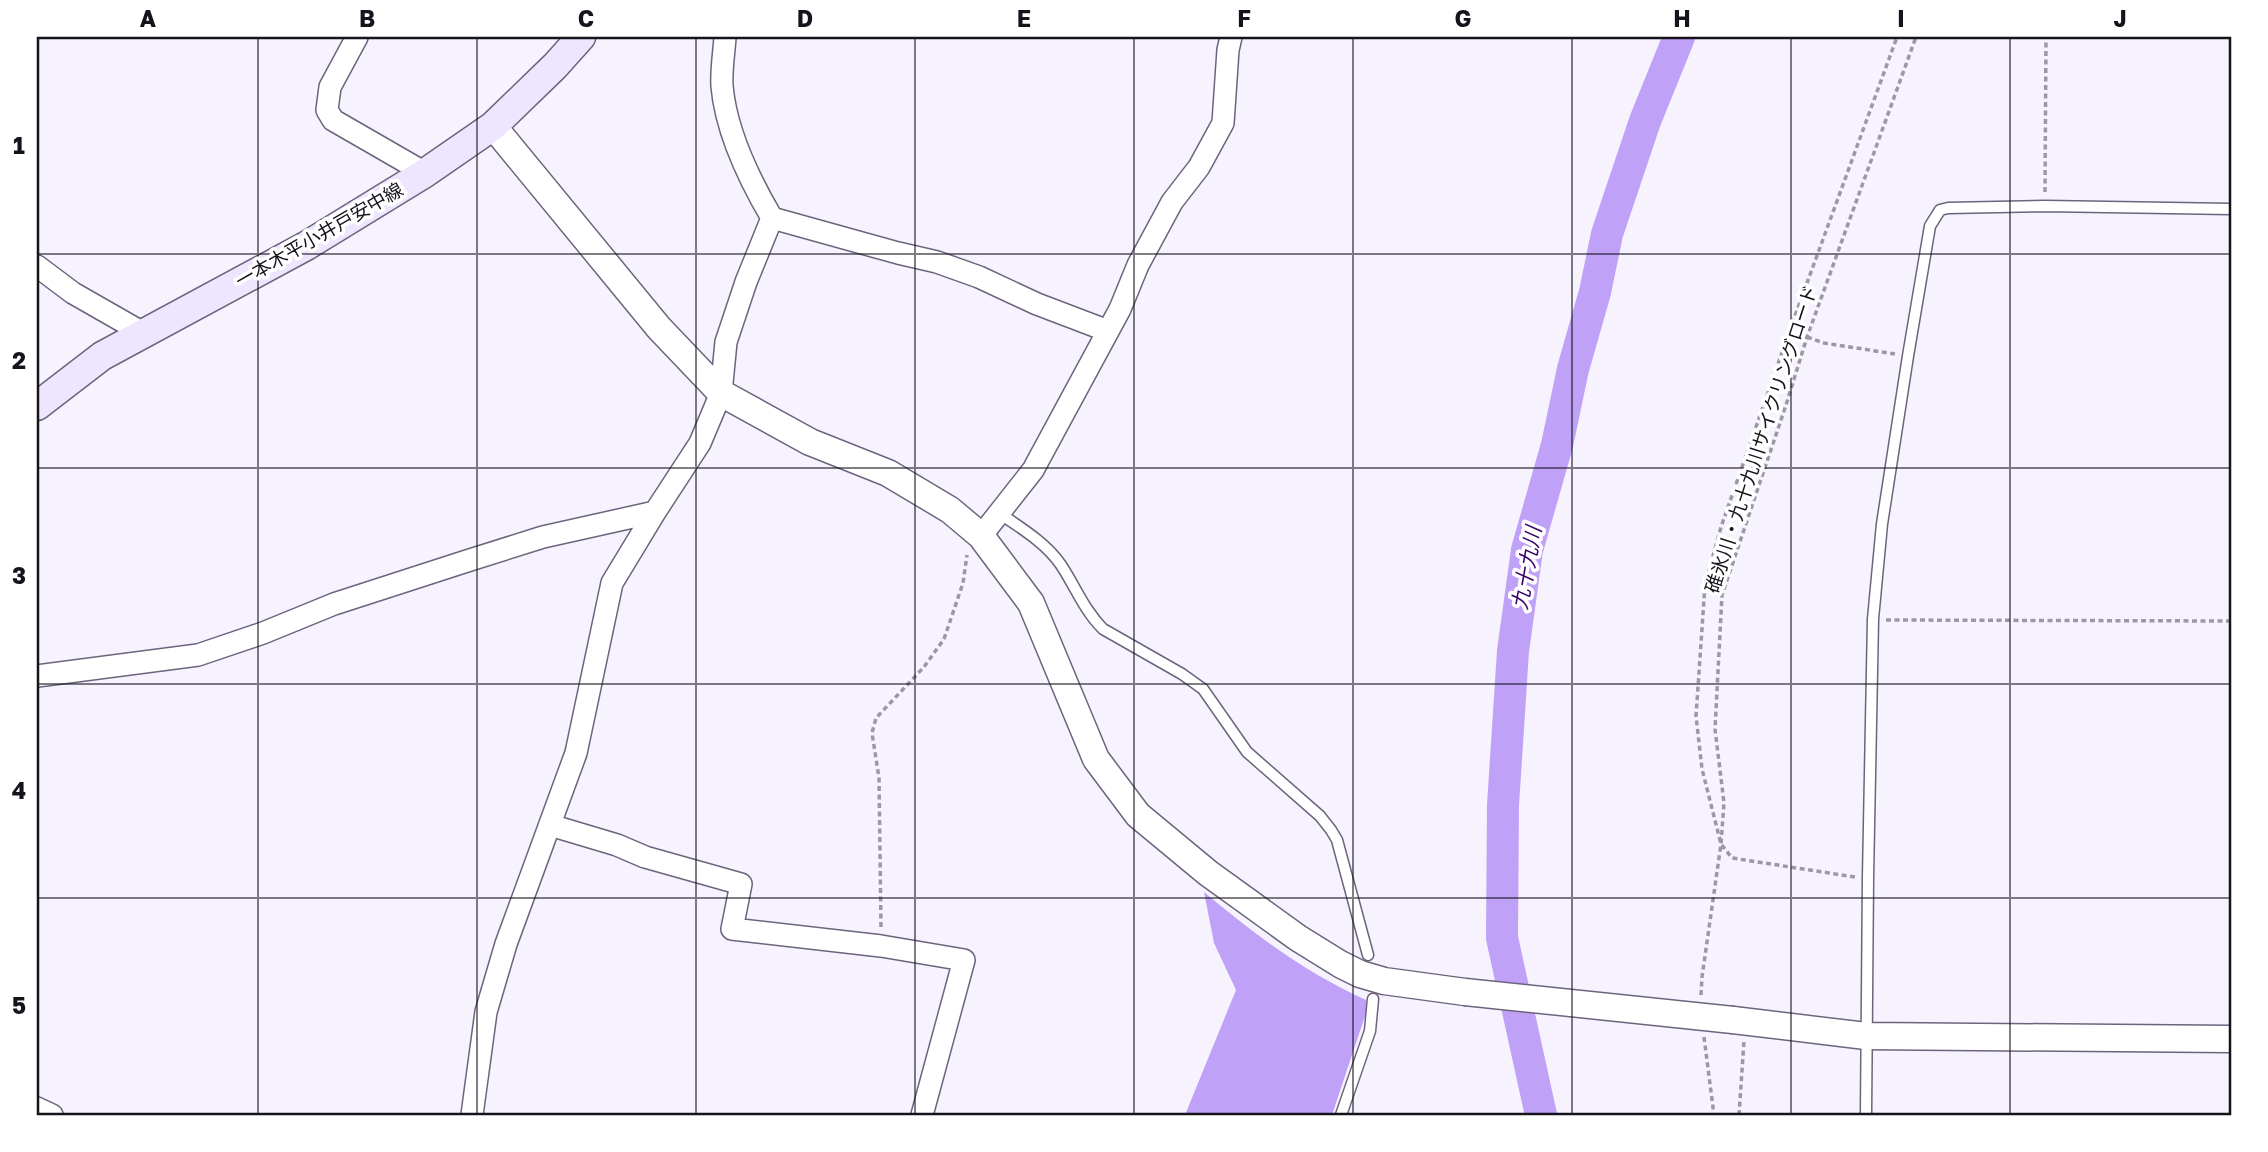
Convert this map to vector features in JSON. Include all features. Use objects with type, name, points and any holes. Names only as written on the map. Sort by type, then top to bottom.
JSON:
[{"type":"main road","name":"一本木平小井戸安中線","points":[[37,406],[102,356],[306,246],[425,173],[493,126],[555,66],[580,37]]},
{"type":"street","points":[[357,37],[330,87],[327,110],[333,120],[425,173]]},
{"type":"street","points":[[724,37],[722,86],[730,122],[744,167],[772,218],[937,262],[1108,331]]},
{"type":"street","points":[[981,536],[1033,470],[1120,309],[1138,265],[1171,202],[1199,167],[1223,123],[1231,37]]},
{"type":"street","points":[[493,126],[659,328],[721,393],[810,442],[888,473],[950,510],[981,536],[1031,603],[1096,759],[1138,814],[1208,873],[1298,938],[1340,964],[1360,974],[1384,981],[1739,1027],[1866,1036],[2231,1038]]},
{"type":"street","points":[[472,1115],[486,1012],[506,944],[576,753],[612,583],[700,443],[721,393],[726,342],[746,282],[772,218]]},
{"type":"street","points":[[37,267],[73,293],[143,334]]},
{"type":"street","points":[[37,676],[198,655],[263,633],[334,604],[519,545],[655,512]]},
{"type":"street","points":[[550,825],[617,845],[645,858],[741,884],[733,929],[881,946],[964,960],[922,1115]]},
{"type":"street","points":[[37,1108],[52,1115]]},
{"type":"lane","points":[[1866,1115],[1874,620],[1882,524],[1930,226],[1940,210],[1948,208],[2045,206],[2231,209]]},
{"type":"lane","points":[[999,513],[1049,549],[1095,621],[1103,629],[1203,689],[1247,752],[1326,823],[1337,840],[1368,955]]},
{"type":"lane","points":[[1341,1115],[1370,1031],[1373,999]]},
{"type":"path","points":[[1868,878],[1732,858],[1721,844],[1702,769],[1696,716],[1705,585],[1721,527],[1897,37]]},
{"type":"path","name":"碓氷川・九十九川サイクリングロード","points":[[1701,1002],[1724,803],[1715,729],[1722,595],[1807,337],[1916,37]]},
{"type":"path","points":[[2045,206],[2046,37]]},
{"type":"path","points":[[1807,337],[1824,343],[1908,356]]},
{"type":"path","points":[[881,946],[879,778],[872,733],[876,718],[924,667],[944,639],[963,583],[968,553],[981,536]]},
{"type":"path","points":[[1874,620],[2231,621]]},
{"type":"path","points":[[1739,1027],[1739,1115]]},
{"type":"path","points":[[1703,1029],[1714,1115]]},
{"type":"shaded area","points":[[1204,892],[1281,952],[1322,978],[1366,1000],[1367,1010],[1332,1115],[1185,1115],[1236,990],[1214,943]]},
{"type":"waterway","name":"九十九川","points":[[1541,1115],[1502,938],[1503,805],[1513,651],[1527,550],[1557,445],[1607,234],[1645,121],[1679,37]]}]
